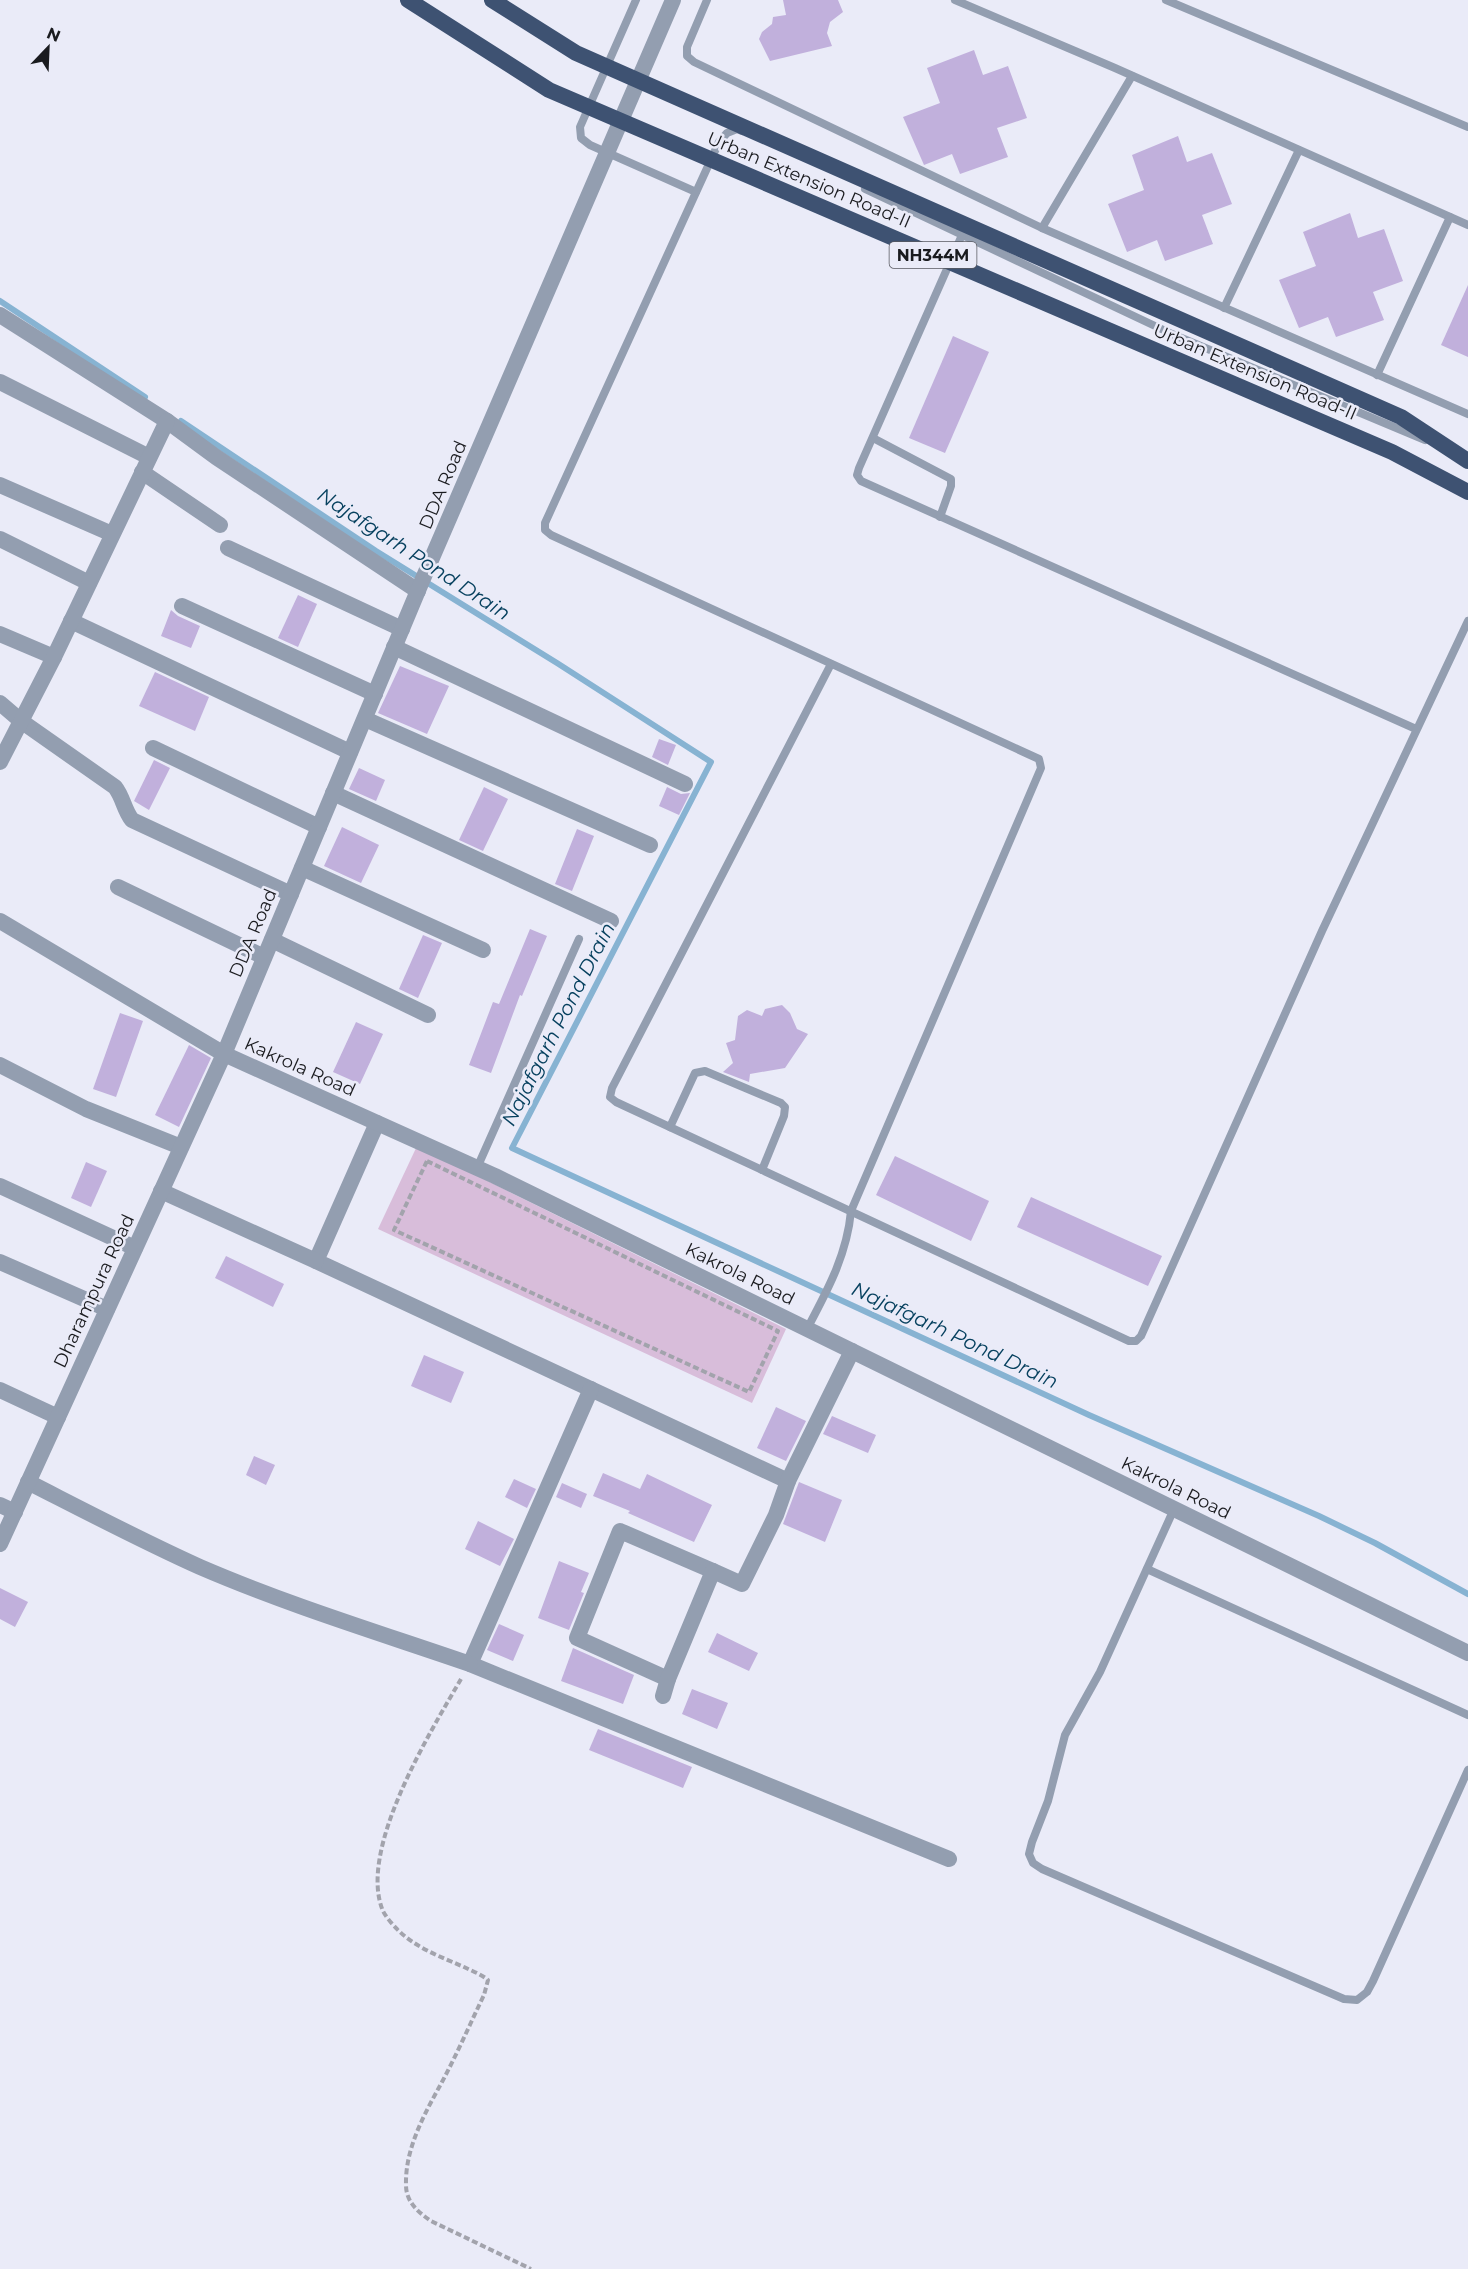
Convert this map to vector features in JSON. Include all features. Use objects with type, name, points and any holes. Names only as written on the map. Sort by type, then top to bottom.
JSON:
[{"type":"highway","name":"Urban Extension Road-II","points":[[408,0],[549,90],[1381,447],[1468,492]]},
{"type":"highway","name":"Urban Extension Road-II","points":[[492,0],[576,53],[1401,417],[1468,460]]},
{"type":"street","name":"DDA Road","points":[[224,1054],[394,647],[673,0]]},
{"type":"street","points":[[0,315],[166,421],[216,457],[423,580]]},
{"type":"street","points":[[0,382],[146,464],[220,525]]},
{"type":"street","points":[[0,762],[54,657],[166,421]]},
{"type":"street","points":[[0,485],[112,534]]},
{"type":"street","points":[[0,539],[89,583]]},
{"type":"street","points":[[228,548],[402,629]]},
{"type":"street","points":[[182,606],[375,694]]},
{"type":"street","points":[[71,621],[350,752]]},
{"type":"street","points":[[0,634],[54,657]]},
{"type":"street","points":[[394,647],[685,784]]},
{"type":"street","points":[[0,703],[21,721],[116,787],[132,819],[291,894]]},
{"type":"street","points":[[364,719],[650,845]]},
{"type":"street","points":[[153,748],[319,827]]},
{"type":"street","points":[[333,793],[611,921]]},
{"type":"street","points":[[302,868],[483,950]]},
{"type":"street","points":[[118,887],[264,957]]},
{"type":"street","name":"Kakrola Road","points":[[0,921],[224,1054],[477,1168],[1468,1653]]},
{"type":"street","points":[[272,940],[428,1015]]},
{"type":"street","name":"Dharampura Road","points":[[0,1544],[7,1509],[28,1482],[224,1054]]},
{"type":"street","points":[[0,1065],[86,1109],[181,1147]]},
{"type":"street","points":[[316,1261],[376,1123]]},
{"type":"street","points":[[0,1186],[135,1248]]},
{"type":"street","points":[[161,1191],[788,1481]]},
{"type":"street","points":[[0,1262],[107,1309]]},
{"type":"street","points":[[668,1679],[577,1638],[620,1532],[742,1584],[776,1515],[788,1481],[852,1351]]},
{"type":"street","points":[[470,1664],[591,1389]]},
{"type":"street","points":[[0,1390],[58,1417]]},
{"type":"street","points":[[28,1482],[158,1548],[212,1572],[272,1596],[470,1664],[949,1859]]},
{"type":"street","points":[[663,1696],[713,1571]]},
{"type":"lane","points":[[636,0],[580,127],[582,138],[607,154],[696,192]]},
{"type":"lane","points":[[707,0],[687,47],[687,56],[694,62],[1042,228],[1468,414]]},
{"type":"lane","points":[[955,0],[1468,225]]},
{"type":"lane","points":[[1166,0],[1468,127]]},
{"type":"lane","points":[[1042,228],[1132,76]]},
{"type":"lane","points":[[807,1329],[836,1272],[849,1231],[851,1211],[1041,768],[1040,759],[1028,753],[550,535],[545,530],[545,524],[719,142],[727,133],[737,129],[1172,334],[1468,460]]},
{"type":"lane","points":[[1224,308],[1299,150]]},
{"type":"lane","points":[[1377,375],[1450,217]]},
{"type":"lane","points":[[962,235],[857,475],[861,481],[1416,729]]},
{"type":"lane","points":[[873,438],[951,478],[951,486],[940,516]]},
{"type":"lane","points":[[831,664],[612,1088],[610,1097],[616,1102],[1129,1341],[1136,1341],[1141,1336],[1322,931],[1468,621]]},
{"type":"lane","points":[[477,1168],[579,939]]},
{"type":"lane","points":[[670,1126],[695,1073],[699,1071],[705,1071],[780,1103],[785,1107],[784,1116],[762,1170]]},
{"type":"lane","points":[[1174,1509],[1100,1672],[1065,1735],[1048,1801],[1032,1842],[1029,1854],[1033,1863],[1042,1869],[1344,1999],[1356,2000],[1367,1992],[1373,1981],[1468,1770]]},
{"type":"lane","points":[[1147,1569],[1468,1715]]},
{"type":"path","points":[[427,1161],[778,1331],[749,1392],[394,1230],[427,1161]]},
{"type":"path","points":[[470,1664],[418,1752],[395,1805],[379,1862],[379,1891],[383,1911],[398,1930],[424,1949],[488,1980],[484,1995],[442,2082],[426,2109],[408,2159],[406,2186],[418,2213],[531,2269]]},
{"type":"shaded area","points":[[417,1146],[786,1329],[752,1403],[378,1229]]},
{"type":"building","points":[[783,0],[838,0],[843,12],[830,22],[827,33],[832,46],[770,61],[759,39],[762,32],[772,24],[773,17],[786,15]]},
{"type":"building","points":[[974,50],[983,75],[1008,66],[1027,118],[997,128],[1008,157],[960,174],[952,154],[924,165],[903,117],[940,103],[927,68]]},
{"type":"building","points":[[1178,136],[1187,162],[1212,153],[1232,204],[1202,215],[1213,244],[1165,261],[1157,240],[1127,252],[1108,204],[1144,190],[1132,155]]},
{"type":"building","points":[[1350,213],[1358,238],[1384,229],[1403,281],[1373,292],[1384,320],[1336,337],[1328,317],[1299,328],[1279,280],[1316,266],[1303,232]]},
{"type":"building","points":[[1468,285],[1468,357],[1441,345]]},
{"type":"building","points":[[953,336],[989,352],[945,453],[909,438]]},
{"type":"building","points":[[298,595],[317,604],[298,647],[278,638]]},
{"type":"building","points":[[171,610],[178,616],[200,626],[191,648],[161,636]]},
{"type":"building","points":[[400,666],[449,686],[427,734],[378,713]]},
{"type":"building","points":[[155,672],[209,697],[195,731],[139,706]]},
{"type":"building","points":[[659,739],[676,745],[668,765],[652,757]]},
{"type":"building","points":[[154,760],[170,768],[149,810],[134,801]]},
{"type":"building","points":[[359,768],[385,780],[376,801],[349,789]]},
{"type":"building","points":[[484,787],[508,799],[483,851],[459,840]]},
{"type":"building","points":[[667,787],[681,794],[690,793],[679,815],[659,806]]},
{"type":"building","points":[[342,827],[379,845],[361,883],[324,866]]},
{"type":"building","points":[[577,829],[594,836],[572,891],[555,884]]},
{"type":"building","points":[[530,929],[547,936],[522,996],[520,995],[491,1073],[469,1065],[493,1002],[499,1004]]},
{"type":"building","points":[[423,935],[442,943],[418,998],[399,989]]},
{"type":"building","points":[[782,1005],[790,1013],[797,1029],[808,1034],[785,1068],[750,1074],[749,1082],[723,1072],[733,1063],[726,1043],[735,1040],[738,1016],[747,1010],[762,1016],[765,1009]]},
{"type":"building","points":[[120,1013],[143,1021],[116,1097],[93,1089]]},
{"type":"building","points":[[356,1022],[383,1034],[360,1084],[333,1072]]},
{"type":"building","points":[[189,1045],[211,1058],[179,1127],[155,1115]]},
{"type":"building","points":[[895,1156],[989,1201],[971,1241],[876,1195]]},
{"type":"building","points":[[86,1162],[107,1171],[91,1207],[71,1198]]},
{"type":"building","points":[[1031,1197],[1162,1256],[1148,1286],[1017,1227]]},
{"type":"building","points":[[226,1256],[284,1284],[273,1307],[215,1278]]},
{"type":"building","points":[[424,1355],[464,1372],[451,1403],[411,1386]]},
{"type":"building","points":[[776,1407],[806,1421],[786,1461],[757,1448]]},
{"type":"building","points":[[832,1416],[876,1435],[868,1453],[823,1434]]},
{"type":"building","points":[[254,1456],[275,1465],[266,1485],[246,1475]]},
{"type":"building","points":[[603,1473],[640,1489],[647,1474],[712,1505],[694,1542],[593,1496]]},
{"type":"building","points":[[514,1479],[536,1489],[527,1508],[505,1497]]},
{"type":"building","points":[[799,1482],[842,1500],[825,1542],[783,1524]]},
{"type":"building","points":[[562,1483],[587,1494],[581,1508],[556,1497]]},
{"type":"building","points":[[478,1521],[514,1539],[500,1566],[465,1549]]},
{"type":"building","points":[[559,1561],[589,1573],[581,1592],[584,1593],[569,1630],[538,1618]]},
{"type":"building","points":[[0,1588],[28,1602],[15,1627],[0,1619]]},
{"type":"building","points":[[499,1624],[524,1635],[513,1661],[487,1650]]},
{"type":"building","points":[[717,1633],[758,1653],[749,1671],[708,1652]]},
{"type":"building","points":[[573,1648],[634,1675],[623,1704],[561,1681]]},
{"type":"building","points":[[692,1689],[728,1703],[717,1729],[682,1714]]},
{"type":"building","points":[[598,1729],[692,1767],[683,1788],[589,1750]]},
{"type":"waterway","name":"Najafgarh Pond Drain","points":[[0,301],[145,397]]},
{"type":"waterway","name":"Najafgarh Pond Drain","points":[[181,421],[376,551],[711,762],[512,1148],[1089,1415],[1319,1516],[1375,1543],[1468,1594]]}]
